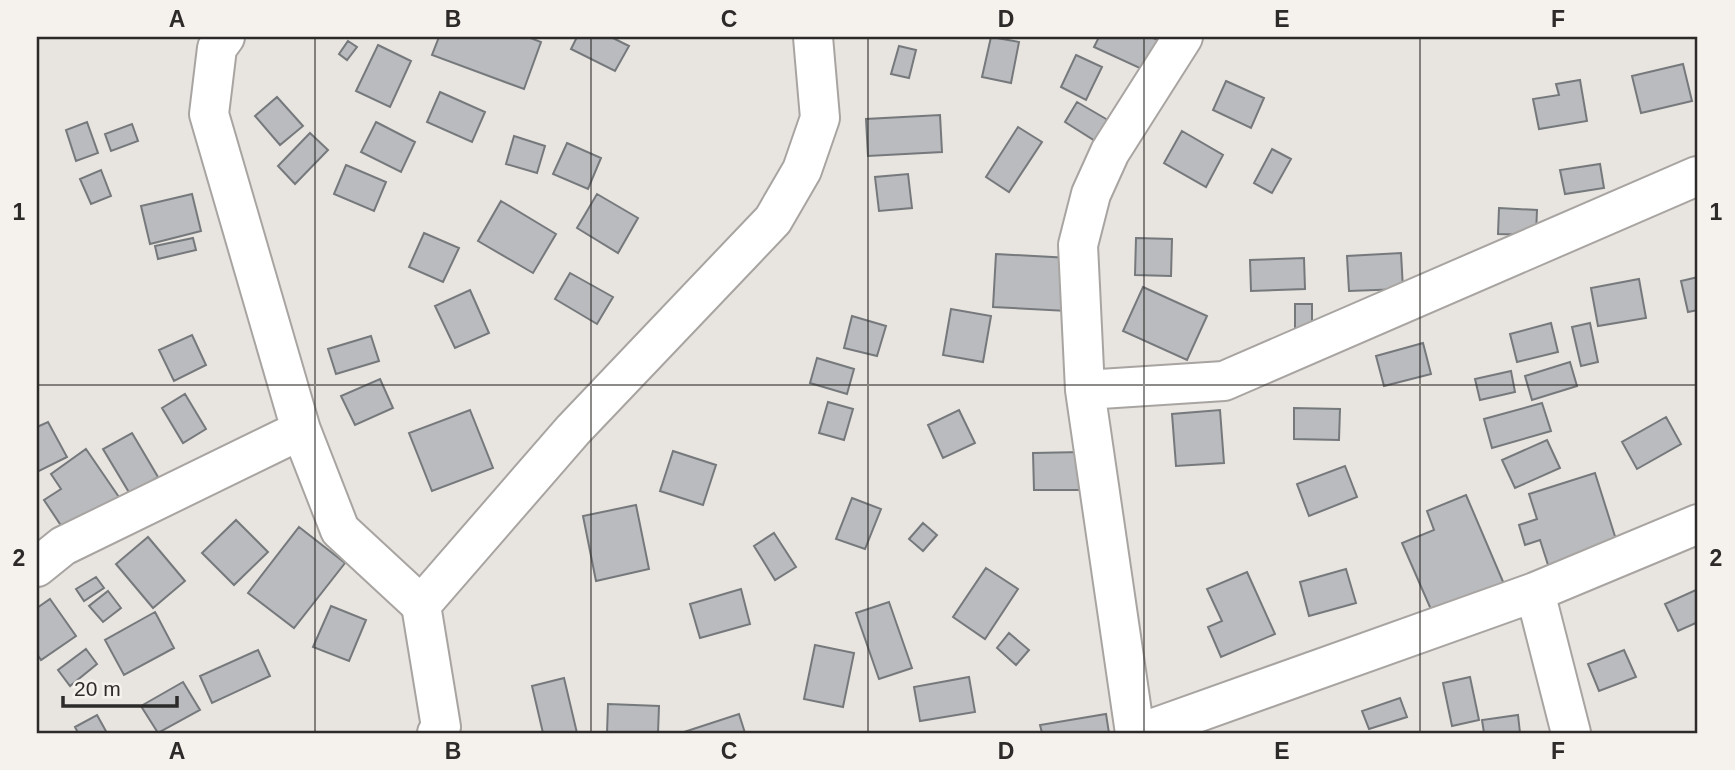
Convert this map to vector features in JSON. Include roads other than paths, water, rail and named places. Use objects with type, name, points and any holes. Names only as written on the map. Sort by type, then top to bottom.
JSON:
[{"type":"street","points":[[421,606],[573,430],[773,220],[802,170],[820,118],[813,37]]},
{"type":"street","points":[[1184,37],[1110,152],[1091,194],[1078,245],[1085,390],[1138,733],[1535,592],[1698,524]]},
{"type":"street","points":[[214,40],[209,114],[301,430],[340,530],[421,606],[441,731]]},
{"type":"street","points":[[1085,390],[1224,381],[1697,176]]},
{"type":"street","points":[[37,566],[63,546],[301,430]]},
{"type":"street","points":[[1535,592],[1571,733]]}]
